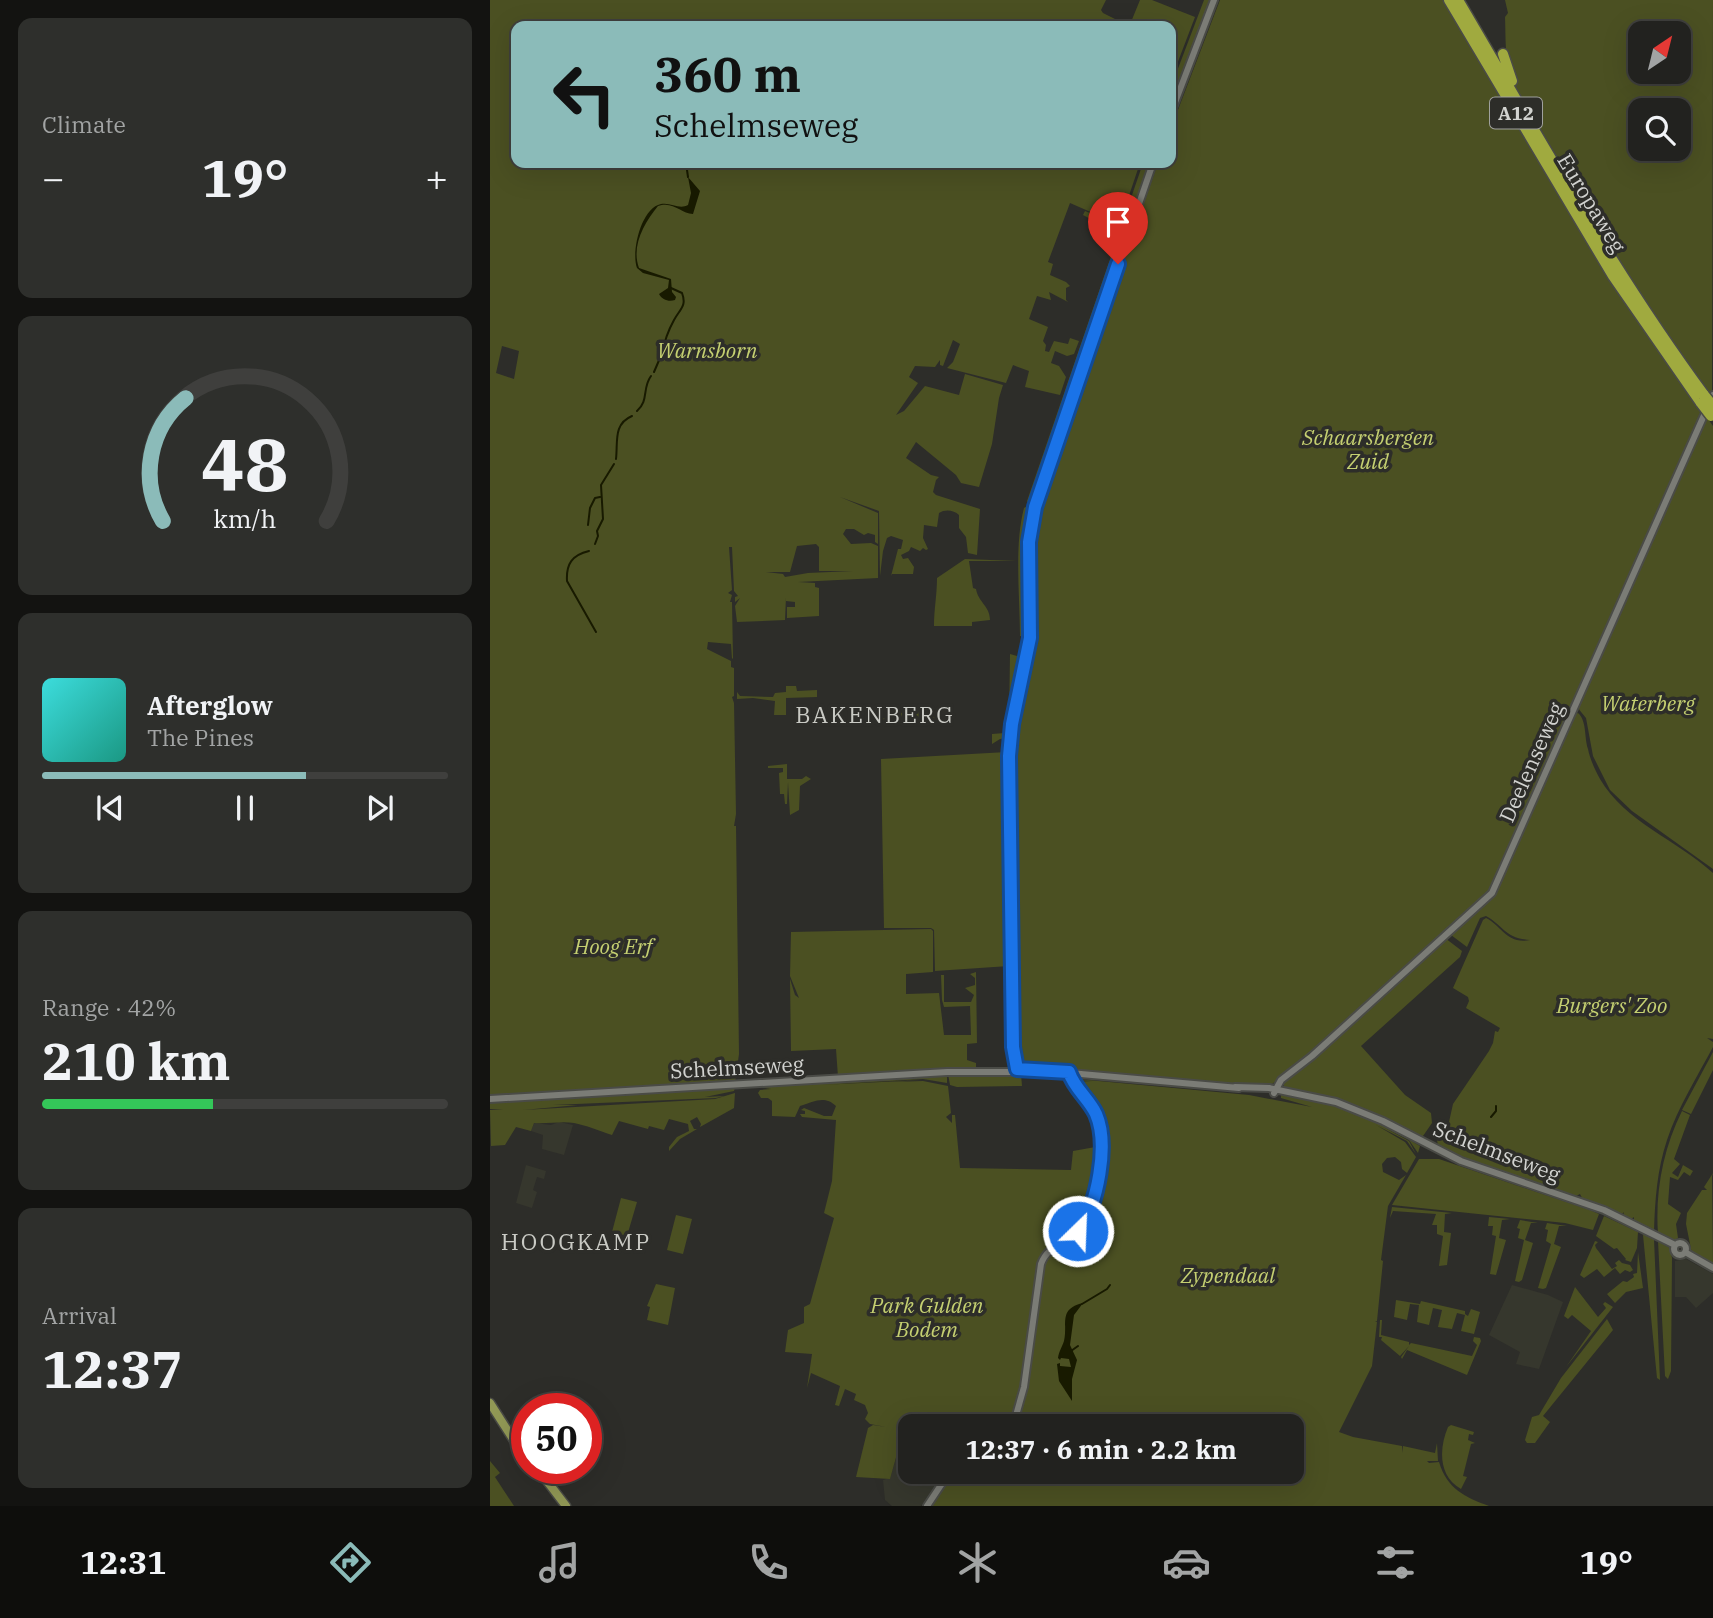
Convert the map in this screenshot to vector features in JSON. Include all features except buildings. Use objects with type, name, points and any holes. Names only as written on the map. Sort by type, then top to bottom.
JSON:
[{"type":"highway","name":"Europaweg","points":[[1449,0],[1613,276],[1706,398]]},
{"type":"highway","name":"Europaweg","points":[[1458,0],[1626,283],[1706,398],[1712,414]]},
{"type":"highway","name":"A12","points":[[1503,54],[1516,90],[1556,166]]},
{"type":"main road","points":[[1176,100],[1214,0]]},
{"type":"main road","points":[[1014,1070],[1009,756],[1030,638],[1029,542],[1035,507],[1151,168]]},
{"type":"main road","name":"Deelenseweg","points":[[1278,1091],[1288,1075],[1492,893],[1706,398]]},
{"type":"main road","name":"Schelmseweg","points":[[490,1099],[1014,1070],[1069,1072],[1278,1091],[1336,1102],[1391,1125],[1461,1161],[1595,1206],[1675,1245],[1676,1254],[1685,1252],[1713,1268]]},
{"type":"main road","points":[[1016,1414],[1024,1387],[1042,1260],[1051,1248],[1081,1227],[1092,1200],[1101,1164],[1099,1121],[1069,1072]]},
{"type":"main road","points":[[490,1398],[511,1432]]},
{"type":"main road","points":[[490,1403],[511,1436]]},
{"type":"main road","points":[[547,1484],[563,1506]]},
{"type":"main road","points":[[927,1506],[942,1484]]},
{"type":"shaded area","points":[[688,177],[700,191],[693,214],[669,205],[658,206],[644,227],[638,243],[639,268],[671,279],[672,292],[676,297],[675,300],[668,301],[659,294],[668,288],[669,280],[643,273],[637,268],[635,252],[643,222],[654,207],[661,204],[665,204],[681,207],[688,205],[691,193]]},
{"type":"shaded area","points":[[559,1122],[573,1125],[564,1155],[542,1149],[543,1135],[531,1131],[534,1123],[551,1125]]},
{"type":"shaded area","points":[[526,1165],[546,1171],[544,1179],[537,1177],[533,1190],[537,1192],[532,1208],[516,1203]]},
{"type":"shaded area","points":[[1686,1259],[1713,1274],[1713,1293],[1696,1308],[1686,1297],[1675,1297],[1675,1261]]},
{"type":"shaded area","points":[[1512,1285],[1563,1302],[1539,1369],[1516,1364],[1520,1352],[1489,1335]]},
{"type":"shaded area","points":[[1083,1303],[1074,1315],[1070,1345],[1077,1360],[1072,1379],[1072,1401],[1059,1381],[1057,1364],[1071,1367],[1069,1359],[1060,1360],[1058,1356],[1064,1341],[1067,1313]]},
{"type":"shaded area","points":[[898,1451],[898,1484],[936,1484],[921,1506],[892,1506],[885,1500],[883,1480],[890,1478]]},
{"type":"green space","points":[[490,0],[1106,0],[1101,10],[1103,13],[1124,21],[511,21],[511,168],[1138,168],[1115,237],[1104,234],[1098,223],[1083,215],[1085,211],[1118,224],[1070,203],[1048,262],[1053,264],[1050,275],[1070,286],[1066,288],[1068,302],[1049,292],[1051,300],[1037,296],[1029,319],[1048,327],[1043,341],[1046,345],[1045,351],[1049,352],[1054,341],[1068,344],[1070,338],[1079,341],[1074,354],[1067,356],[1055,351],[1051,363],[1059,366],[1066,377],[1060,395],[1025,387],[1029,371],[1013,365],[1006,383],[947,368],[953,362],[960,344],[953,340],[943,366],[940,365],[940,360],[935,367],[915,366],[909,377],[918,383],[896,415],[904,411],[925,386],[959,395],[965,374],[1003,385],[992,444],[979,487],[961,483],[956,475],[916,442],[906,458],[931,475],[939,477],[933,492],[936,495],[980,509],[977,555],[968,553],[966,537],[959,528],[959,515],[944,511],[939,513],[937,527],[924,525],[923,538],[928,549],[923,548],[920,551],[911,547],[901,555],[903,559],[908,558],[914,567],[913,574],[891,576],[903,540],[891,536],[887,538],[883,551],[880,576],[879,511],[840,497],[878,513],[878,544],[875,542],[875,535],[864,535],[854,529],[846,529],[843,534],[851,544],[871,543],[878,546],[878,578],[798,582],[815,583],[815,587],[819,588],[819,616],[787,618],[787,607],[795,607],[795,602],[786,601],[786,597],[785,620],[737,622],[735,606],[740,598],[735,602],[735,597],[738,596],[734,591],[732,547],[729,547],[732,590],[728,593],[732,595],[730,602],[733,658],[731,644],[708,642],[707,649],[731,661],[731,667],[734,668],[732,697],[739,1054],[735,1083],[490,1097]],"holes":[[[502,346],[519,351],[514,379],[496,373]],[[816,544],[819,547],[819,571],[853,571],[785,577],[783,574],[766,572],[790,572],[797,546]]]},
{"type":"green space","points":[[1140,0],[1152,0],[1195,17],[1176,67],[1176,21],[1131,21]]},
{"type":"green space","points":[[1204,0],[1212,0],[1183,76],[1176,87],[1176,74]]},
{"type":"green space","name":"Schaarsbergen Zuid","points":[[1220,0],[1445,0],[1609,278],[1703,413],[1492,889],[1311,1055],[1268,1087],[1023,1068],[1017,1030],[1014,753],[1034,634],[1035,543],[1041,505],[1037,507],[1141,202],[1143,203],[1102,323],[1156,168],[1176,168],[1176,115]]},
{"type":"green space","points":[[1505,0],[1713,0],[1712,393],[1708,393],[1702,385],[1636,290],[1515,86],[1506,52],[1505,17],[1508,13]]},
{"type":"green space","points":[[1141,168],[1149,168],[1067,405],[1060,418],[1033,504],[1027,501]]},
{"type":"green space","name":"Waterberg","points":[[1706,416],[1713,426],[1713,869],[1632,811],[1610,790],[1593,756],[1586,718],[1577,707]]},
{"type":"green space","points":[[1027,506],[1032,510],[1028,539],[1026,637],[1020,636],[1018,555],[1021,523],[1024,508]]},
{"type":"green space","points":[[965,559],[1017,561],[969,561],[973,588],[988,611],[990,620],[972,622],[972,626],[934,626],[937,578]]},
{"type":"green space","points":[[1010,654],[1022,656],[1008,738],[992,744],[992,734],[1005,733],[1005,724],[1009,725]]},
{"type":"green space","points":[[786,686],[796,686],[797,691],[817,690],[817,697],[786,698],[786,715],[774,715],[775,701],[737,699],[737,692],[740,696],[773,697],[775,693],[786,692]]},
{"type":"green space","points":[[950,709],[950,718],[916,719],[912,723],[881,725],[881,718],[887,718],[887,714]]},
{"type":"green space","name":"Burgers' Zoo","points":[[1578,713],[1583,720],[1593,764],[1611,794],[1637,819],[1713,873],[1713,1039],[1707,1038],[1713,1042],[1713,1047],[1682,1104],[1667,1140],[1657,1185],[1654,1232],[1634,1222],[1634,1217],[1630,1220],[1623,1216],[1624,1212],[1621,1215],[1583,1200],[1580,1194],[1574,1197],[1461,1158],[1438,1146],[1437,1140],[1449,1122],[1453,1104],[1489,1051],[1495,1031],[1498,1032],[1500,1028],[1466,1008],[1468,997],[1453,988],[1483,920],[1486,918],[1491,921],[1516,940],[1530,940],[1509,934],[1486,916],[1480,918],[1467,947],[1451,933],[1491,897],[1573,715]]},
{"type":"green space","points":[[1007,752],[1009,966],[935,971],[934,930],[884,928],[881,759]]},
{"type":"green space","points":[[787,764],[787,779],[802,779],[806,776],[811,779],[800,786],[799,810],[790,815],[788,782],[787,804],[784,794],[780,794],[779,773],[783,772],[783,768],[768,768]]},
{"type":"green space","points":[[931,929],[933,972],[906,974],[906,994],[939,993],[944,1035],[971,1035],[970,1006],[944,1007],[941,975],[944,975],[944,1002],[971,1002],[974,995],[965,988],[975,985],[975,978],[970,974],[976,972],[977,1043],[967,1044],[967,1060],[976,1063],[976,1069],[838,1077],[836,1049],[791,1051],[790,979],[795,995],[799,998],[790,976],[791,932]]},
{"type":"green space","points":[[1445,938],[1462,951],[1460,957],[1361,1046],[1405,1095],[1431,1113],[1432,1123],[1423,1136],[1385,1119],[1284,1089],[1288,1078]]},
{"type":"green space","points":[[1713,1052],[1713,1070],[1691,1114],[1682,1110]]},
{"type":"green space","name":"Park Gulden Bodem","points":[[947,1074],[947,1083],[923,1079],[820,1085],[923,1080],[892,1082],[923,1081],[948,1086],[951,1113],[946,1117],[952,1123],[952,1115],[955,1115],[960,1168],[1071,1170],[1073,1151],[1101,1146],[1093,1191],[1081,1223],[1074,1232],[1071,1231],[1046,1251],[1023,1387],[1015,1414],[898,1414],[898,1450],[890,1479],[856,1477],[868,1428],[873,1425],[886,1427],[870,1424],[865,1419],[868,1413],[865,1405],[854,1400],[856,1394],[845,1389],[839,1406],[835,1405],[840,1386],[811,1373],[807,1388],[812,1354],[785,1352],[788,1330],[804,1323],[804,1307],[810,1304],[834,1218],[824,1213],[832,1181],[836,1120],[802,1117],[800,1114],[805,1114],[805,1111],[801,1110],[804,1108],[824,1116],[832,1116],[836,1106],[819,1100],[800,1106],[795,1117],[772,1116],[772,1101],[761,1098],[758,1093],[760,1090],[771,1089],[758,1087]]},
{"type":"green space","points":[[948,1074],[1021,1074],[1022,1086],[957,1087],[950,1085]]},
{"type":"green space","name":"Zypendaal","points":[[1077,1079],[1249,1095],[1312,1107],[1281,1098],[1281,1095],[1314,1099],[1362,1114],[1420,1146],[1418,1153],[1409,1140],[1383,1127],[1409,1141],[1416,1154],[1407,1141],[1376,1125],[1405,1142],[1416,1157],[1407,1173],[1395,1157],[1387,1158],[1382,1164],[1383,1172],[1399,1180],[1406,1175],[1388,1206],[1372,1366],[1339,1432],[1402,1446],[1402,1453],[1403,1446],[1435,1453],[1437,1443],[1438,1461],[1427,1461],[1439,1462],[1447,1479],[1458,1491],[1489,1506],[929,1506],[944,1484],[1304,1484],[1304,1414],[1017,1414],[1040,1273],[1045,1257],[1079,1232],[1104,1165],[1102,1128],[1075,1082],[1092,1081],[1075,1080]]},
{"type":"green space","points":[[735,1087],[734,1091],[705,1097],[724,1096],[716,1098],[553,1105],[578,1105],[523,1110],[715,1099],[735,1093],[734,1108],[700,1127],[697,1117],[690,1121],[694,1129],[697,1129],[680,1139],[669,1151],[677,1137],[689,1131],[688,1124],[669,1119],[664,1130],[649,1126],[648,1129],[619,1121],[612,1135],[574,1123],[534,1123],[531,1131],[516,1127],[505,1145],[491,1146],[490,1110],[503,1109],[490,1109],[490,1100]]},
{"type":"green space","points":[[1682,1111],[1690,1115],[1674,1159],[1680,1164],[1672,1173],[1678,1177],[1683,1165],[1693,1171],[1690,1176],[1684,1172],[1678,1180],[1670,1177],[1668,1204],[1681,1213],[1676,1224],[1678,1238],[1672,1241],[1658,1234],[1658,1202],[1665,1156]]},
{"type":"green space","points":[[1419,1159],[1439,1159],[1599,1214],[1593,1230],[1565,1223],[1392,1205]]},
{"type":"green space","points":[[1713,1173],[1713,1266],[1692,1254],[1686,1224],[1687,1213],[1702,1190],[1707,1190],[1704,1187]]},
{"type":"green space","points":[[621,1198],[637,1202],[627,1236],[612,1232]]},
{"type":"green space","points":[[1392,1207],[1452,1213],[1445,1214],[1444,1232],[1451,1233],[1447,1265],[1439,1266],[1443,1236],[1437,1234],[1437,1225],[1432,1225],[1436,1214],[1393,1211],[1390,1218]]},
{"type":"green space","points":[[676,1215],[692,1219],[683,1254],[667,1250]]},
{"type":"green space","points":[[1604,1216],[1638,1232],[1637,1248],[1631,1262],[1625,1260],[1617,1248],[1614,1249],[1596,1236]]},
{"type":"green space","points":[[1489,1217],[1510,1219],[1502,1220],[1499,1238],[1506,1240],[1496,1275],[1490,1274],[1496,1236],[1492,1235],[1493,1226],[1488,1226]]},
{"type":"green space","points":[[1520,1220],[1538,1223],[1531,1223],[1525,1240],[1533,1243],[1522,1280],[1519,1282],[1515,1281],[1524,1240],[1518,1238]]},
{"type":"green space","points":[[1547,1223],[1567,1226],[1559,1226],[1554,1244],[1561,1247],[1546,1288],[1543,1289],[1538,1288],[1551,1244],[1546,1241]]},
{"type":"green space","points":[[1643,1235],[1654,1239],[1660,1380],[1657,1378]]},
{"type":"green space","points":[[1595,1241],[1598,1242],[1596,1248],[1612,1269],[1617,1266],[1615,1263],[1619,1260],[1630,1265],[1633,1270],[1625,1270],[1620,1274],[1615,1268],[1604,1277],[1597,1269],[1584,1278],[1580,1275]]},
{"type":"green space","points":[[1658,1241],[1670,1248],[1672,1258],[1671,1371],[1668,1379],[1665,1376]]},
{"type":"green space","points":[[1638,1252],[1643,1288],[1626,1292],[1615,1303],[1607,1294],[1637,1273]]},
{"type":"green space","points":[[656,1284],[675,1288],[668,1325],[647,1320],[650,1307],[647,1306]]},
{"type":"green space","points":[[1575,1287],[1598,1317],[1606,1308],[1603,1304],[1605,1302],[1613,1307],[1566,1367],[1591,1331],[1572,1315],[1568,1319],[1564,1316]]},
{"type":"green space","points":[[1396,1300],[1420,1304],[1421,1301],[1465,1311],[1468,1316],[1471,1309],[1480,1312],[1474,1334],[1461,1331],[1465,1315],[1457,1313],[1452,1329],[1438,1327],[1442,1310],[1433,1308],[1429,1325],[1417,1322],[1419,1305],[1410,1304],[1407,1320],[1394,1317]]},
{"type":"green space","points":[[1607,1319],[1613,1330],[1543,1416],[1550,1422],[1535,1443],[1527,1443],[1525,1440],[1532,1417],[1539,1415],[1561,1378]]},
{"type":"green space","points":[[1380,1320],[1381,1335],[1409,1342],[1409,1345],[1411,1343],[1472,1356],[1477,1345],[1473,1341],[1474,1337],[1480,1338],[1481,1341],[1467,1375],[1407,1350],[1402,1359],[1409,1346],[1400,1356],[1381,1340]]},
{"type":"green space","points":[[1451,1425],[1474,1432],[1473,1435],[1469,1434],[1468,1440],[1475,1443],[1471,1444],[1463,1476],[1467,1477],[1461,1489],[1453,1483],[1444,1469],[1443,1444]]},
{"type":"green space","points":[[490,1461],[500,1473],[495,1477],[514,1506],[490,1506]]},
{"type":"waterway","points":[[687,168],[688,177]]},
{"type":"waterway","points":[[662,354],[684,301],[682,293],[671,288]]},
{"type":"waterway","points":[[654,372],[660,358]]},
{"type":"waterway","points":[[637,411],[643,403],[651,376]]},
{"type":"waterway","points":[[616,459],[619,429],[626,419],[632,416]]},
{"type":"waterway","points":[[595,544],[603,519],[601,485],[614,464]]},
{"type":"waterway","points":[[588,525],[590,508],[595,498],[600,497]]},
{"type":"waterway","points":[[589,551],[571,561],[567,581],[596,632]]},
{"type":"waterway","points":[[1491,1117],[1496,1106]]},
{"type":"waterway","points":[[1082,1304],[1110,1285]]},
{"type":"waterway","points":[[1071,1351],[1078,1346]]},
{"type":"district","name":"BAKENBERG","points":[[875,714]]},
{"type":"district","name":"HOOGKAMP","points":[[576,1241]]},
{"type":"route","points":[[1078,1231],[1088,1212],[1101,1164],[1099,1121],[1069,1072],[1017,1069],[1013,1047],[1009,756],[1012,724],[1030,638],[1031,524],[1055,444],[1118,264]]},
{"type":"park label","name":"Warnsborn","points":[[707,350]]},
{"type":"park label","name":"Hoog Erf","points":[[613,946]]}]
